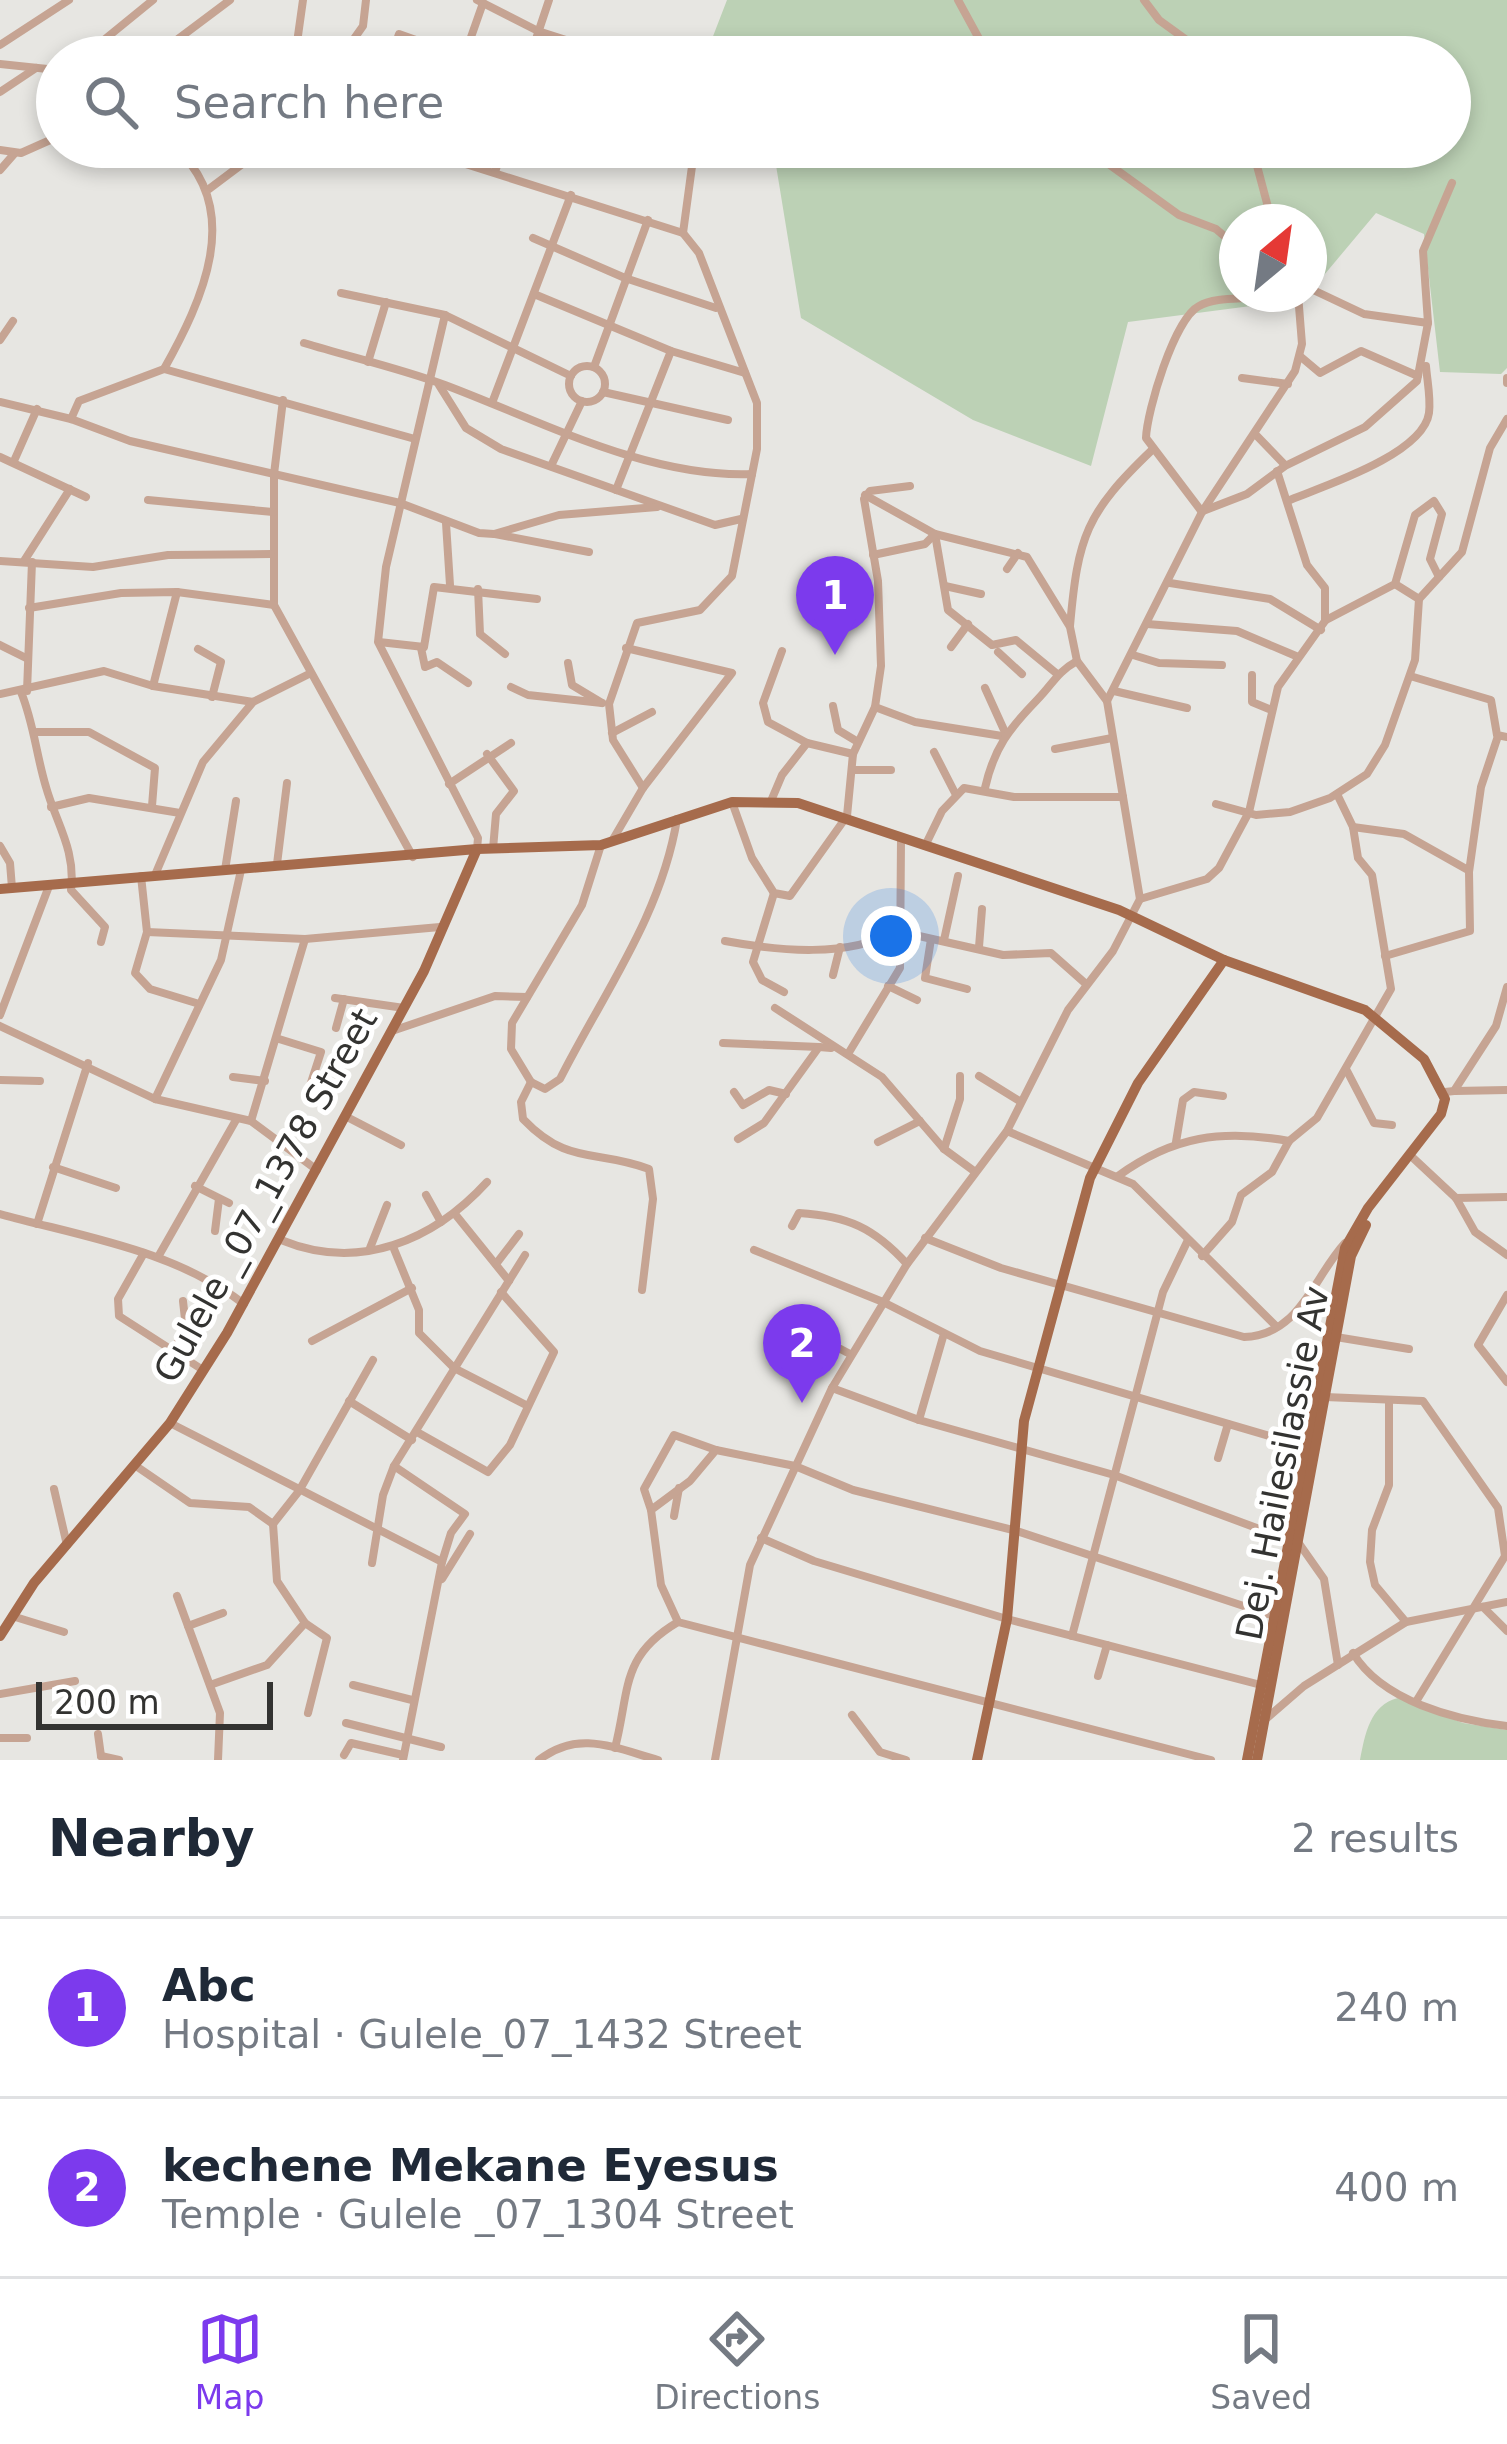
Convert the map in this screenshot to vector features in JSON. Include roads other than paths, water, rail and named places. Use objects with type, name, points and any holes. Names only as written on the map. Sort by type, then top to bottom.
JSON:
[{"type":"main road","points":[[6,888],[277,864],[414,859],[477,849],[606,843],[732,802],[771,801],[847,816],[901,840],[1131,917],[1224,960],[1374,1015],[1405,1039],[1450,1092],[1441,1114],[1351,1238],[1341,1262],[1294,1541],[1247,1760]]},
{"type":"main road","name":"Gulele _07_1378 Street","points":[[0,1636],[67,1546],[170,1423],[244,1304],[404,1008],[477,849]]},
{"type":"main road","points":[[977,1760],[1007,1619],[1022,1450],[1036,1370],[1094,1165],[1138,1082],[1224,960]]},
{"type":"main road","name":"Dej. Hailesilassie Av","points":[[1258,1760],[1294,1541],[1351,1256],[1389,1186]]},
{"type":"street","points":[[0,44],[69,0]]},
{"type":"street","points":[[108,36],[152,0]]},
{"type":"street","points":[[298,36],[303,0]]},
{"type":"street","points":[[355,36],[362,26],[366,0]]},
{"type":"street","points":[[536,36],[548,0]]},
{"type":"street","points":[[958,0],[978,36]]},
{"type":"street","points":[[1144,0],[1182,36]]},
{"type":"street","points":[[181,36],[225,1]]},
{"type":"street","points":[[470,36],[480,2],[554,36]]},
{"type":"street","points":[[0,64],[36,67]]},
{"type":"street","points":[[0,92],[36,68]]},
{"type":"street","points":[[0,170],[14,154],[36,145]]},
{"type":"street","points":[[0,149],[14,154]]},
{"type":"street","points":[[164,369],[194,316],[209,266],[214,218],[209,189],[192,168]]},
{"type":"street","points":[[209,189],[237,168]]},
{"type":"street","points":[[484,168],[683,233],[699,253],[757,403],[752,474],[737,562],[724,586],[691,614],[641,620],[606,703],[612,733],[643,788]]},
{"type":"street","points":[[495,172],[496,168]]},
{"type":"street","points":[[683,233],[692,168]]},
{"type":"street","points":[[1113,168],[1179,215],[1219,232]]},
{"type":"street","points":[[1258,168],[1267,204]]},
{"type":"street","points":[[1287,501],[1374,465],[1424,427],[1430,416],[1423,251],[1452,183]]},
{"type":"street","points":[[492,403],[572,195]]},
{"type":"street","points":[[594,367],[605,326],[648,220]]},
{"type":"street","points":[[533,238],[625,278],[717,309]]},
{"type":"street","points":[[341,293],[445,314],[571,376]]},
{"type":"street","points":[[534,294],[671,351],[747,373]]},
{"type":"street","points":[[1327,297],[1364,314],[1428,322]]},
{"type":"street","points":[[1202,512],[1152,451],[1146,432],[1166,361],[1191,311],[1202,303],[1219,301]]},
{"type":"street","points":[[368,362],[386,302]]},
{"type":"street","points":[[1107,700],[1202,512],[1288,384],[1300,357],[1299,312]]},
{"type":"street","points":[[445,314],[433,381],[400,503],[378,642],[478,838],[477,849]]},
{"type":"street","points":[[0,340],[13,322]]},
{"type":"street","points":[[304,343],[433,381],[568,435],[717,475],[752,474]]},
{"type":"street","points":[[616,490],[671,351]]},
{"type":"street","points":[[1300,357],[1320,373],[1361,352],[1418,376]]},
{"type":"street","points":[[1202,512],[1247,494],[1281,468],[1365,428],[1400,401],[1425,358]]},
{"type":"street","points":[[582,401],[572,394],[571,376],[579,368],[594,367],[604,376],[603,392]]},
{"type":"street","points":[[70,419],[79,400],[164,369],[415,440]]},
{"type":"street","points":[[1242,378],[1288,384]]},
{"type":"street","points":[[433,381],[472,434],[657,507],[715,525],[741,519]]},
{"type":"street","points":[[551,466],[582,401],[603,392],[728,420]]},
{"type":"street","points":[[283,400],[274,474],[274,605],[414,859]]},
{"type":"street","points":[[0,402],[70,419],[130,442],[400,503],[446,524],[589,552]]},
{"type":"street","points":[[14,461],[37,410]]},
{"type":"street","points":[[1216,804],[1249,812],[1291,812],[1337,794],[1379,758],[1410,676],[1419,599],[1462,552],[1490,448],[1507,419]]},
{"type":"street","points":[[1257,436],[1281,468],[1307,565],[1325,588],[1323,625]]},
{"type":"street","points":[[1070,628],[1083,539],[1094,513],[1152,451]]},
{"type":"street","points":[[0,457],[86,497]]},
{"type":"street","points":[[865,495],[910,486]]},
{"type":"street","points":[[70,489],[28,562],[24,691],[51,806],[66,837],[71,890],[105,927],[101,942]]},
{"type":"street","points":[[715,1760],[743,1586],[832,1388],[907,1264],[1007,1131],[1086,984],[1140,899],[1107,700],[1077,661],[1070,628],[1035,563],[1018,553],[934,534],[865,495]]},
{"type":"street","points":[[784,992],[762,980],[753,962],[780,895],[806,878],[847,816],[854,754],[875,707],[881,666],[865,495]]},
{"type":"street","points":[[148,500],[273,512]]},
{"type":"street","points":[[1140,899],[1213,876],[1249,812],[1269,709],[1295,656],[1323,625],[1395,584],[1415,515],[1434,500],[1442,514],[1430,559],[1439,577]]},
{"type":"street","points":[[494,534],[559,515],[657,507]]},
{"type":"street","points":[[446,524],[450,585]]},
{"type":"street","points":[[874,555],[925,544],[934,534]]},
{"type":"street","points":[[934,534],[948,610],[1022,674]]},
{"type":"street","points":[[1007,568],[1018,553]]},
{"type":"street","points":[[0,561],[94,567],[168,554],[271,554]]},
{"type":"street","points":[[1170,583],[1270,599],[1323,625]]},
{"type":"street","points":[[1395,584],[1419,599]]},
{"type":"street","points":[[468,683],[437,662],[425,667],[421,648],[430,634],[430,593],[450,585],[537,598]]},
{"type":"street","points":[[945,586],[981,594]]},
{"type":"street","points":[[478,589],[480,634],[505,653]]},
{"type":"street","points":[[29,608],[121,593],[178,592],[274,605]]},
{"type":"street","points":[[154,686],[178,592]]},
{"type":"street","points":[[951,647],[968,624]]},
{"type":"street","points":[[1147,624],[1237,632],[1295,656]]},
{"type":"street","points":[[999,651],[1016,640],[1056,673]]},
{"type":"street","points":[[378,642],[421,648]]},
{"type":"street","points":[[0,645],[26,658]]},
{"type":"street","points":[[626,648],[732,673],[606,843],[582,905],[526,997],[509,1039],[514,1060],[531,1082],[545,1088],[560,1079],[620,973],[670,867],[677,819]]},
{"type":"street","points":[[198,649],[221,662],[212,697]]},
{"type":"street","points":[[782,651],[763,703],[768,722],[807,743],[854,754]]},
{"type":"street","points":[[1133,655],[1159,663],[1222,664]]},
{"type":"street","points":[[985,788],[1004,734],[1056,673],[1077,661]]},
{"type":"street","points":[[568,663],[572,685],[606,703]]},
{"type":"street","points":[[0,694],[104,671],[154,686],[253,702]]},
{"type":"street","points":[[196,1003],[140,982],[135,973],[147,932],[148,875],[202,762],[253,702],[309,674]]},
{"type":"street","points":[[1252,675],[1252,703],[1269,709]]},
{"type":"street","points":[[1385,956],[1466,935],[1474,892],[1469,872],[1483,780],[1503,737],[1491,700],[1410,676]]},
{"type":"street","points":[[511,687],[528,695],[606,703]]},
{"type":"street","points":[[986,688],[1004,734]]},
{"type":"street","points":[[1114,691],[1186,708]]},
{"type":"street","points":[[833,706],[838,730],[858,742]]},
{"type":"street","points":[[875,707],[915,722],[1004,734]]},
{"type":"street","points":[[612,733],[652,712]]},
{"type":"street","points":[[37,732],[89,732],[155,768],[152,806]]},
{"type":"street","points":[[1055,749],[1112,738]]},
{"type":"street","points":[[448,784],[511,743]]},
{"type":"street","points":[[771,801],[782,775],[807,743]]},
{"type":"street","points":[[934,752],[955,794]]},
{"type":"street","points":[[488,754],[514,791],[496,814],[493,849]]},
{"type":"street","points":[[853,770],[891,770]]},
{"type":"street","points":[[277,864],[287,783]]},
{"type":"street","points":[[924,848],[955,794],[985,788],[1013,797],[1124,797]]},
{"type":"street","points":[[1202,1256],[1232,1222],[1240,1196],[1272,1172],[1288,1141],[1314,1123],[1391,989],[1372,875],[1358,857],[1353,826],[1337,794]]},
{"type":"street","points":[[51,806],[89,799],[180,813]]},
{"type":"street","points":[[225,871],[236,801]]},
{"type":"street","points":[[732,802],[752,858],[780,895]]},
{"type":"street","points":[[1353,826],[1404,834],[1469,872]]},
{"type":"street","points":[[848,1054],[888,986],[903,948],[897,931],[901,840]]},
{"type":"street","points":[[0,846],[10,863],[6,888]]},
{"type":"street","points":[[155,1099],[228,939],[241,870]]},
{"type":"street","points":[[944,940],[958,876]]},
{"type":"street","points":[[0,1012],[50,884]]},
{"type":"street","points":[[980,947],[982,910]]},
{"type":"street","points":[[147,932],[305,939],[440,927]]},
{"type":"street","points":[[725,941],[759,947],[840,947],[879,940],[897,931],[1020,957],[1051,953],[1086,984]]},
{"type":"street","points":[[251,1121],[305,939]]},
{"type":"street","points":[[931,939],[925,978],[967,989]]},
{"type":"street","points":[[832,975],[840,947]]},
{"type":"street","points":[[888,986],[916,1000]]},
{"type":"street","points":[[1450,1092],[1496,1026],[1507,987]]},
{"type":"street","points":[[392,1031],[495,996],[526,997]]},
{"type":"street","points":[[336,1028],[339,999],[404,1008]]},
{"type":"street","points":[[775,1008],[891,1086],[944,1149],[974,1171]]},
{"type":"street","points":[[0,1026],[88,1063],[155,1099],[251,1121],[318,1171]]},
{"type":"street","points":[[279,1039],[321,1052],[308,1092]]},
{"type":"street","points":[[723,1043],[835,1048]]},
{"type":"street","points":[[738,1139],[764,1123],[819,1047]]},
{"type":"street","points":[[37,1224],[88,1063]]},
{"type":"street","points":[[1346,1069],[1373,1123],[1392,1125]]},
{"type":"street","points":[[944,1149],[960,1099],[960,1076]]},
{"type":"street","points":[[979,1076],[1021,1102]]},
{"type":"street","points":[[233,1077],[265,1081]]},
{"type":"street","points":[[0,1080],[40,1081]]},
{"type":"street","points":[[531,1082],[521,1102],[523,1119],[561,1152],[607,1156],[649,1169],[653,1199],[643,1290]]},
{"type":"street","points":[[734,1092],[743,1105],[769,1090],[786,1094]]},
{"type":"street","points":[[1450,1092],[1507,1090]]},
{"type":"street","points":[[1176,1142],[1188,1094],[1223,1096]]},
{"type":"street","points":[[347,1117],[401,1145]]},
{"type":"street","points":[[158,1257],[236,1120]]},
{"type":"street","points":[[878,1142],[920,1121]]},
{"type":"street","points":[[1007,1131],[1118,1176],[1148,1196],[1187,1242],[1277,1327]]},
{"type":"street","points":[[1118,1176],[1176,1142],[1230,1134],[1288,1141]]},
{"type":"street","points":[[1411,1156],[1456,1198],[1472,1229],[1507,1255]]},
{"type":"street","points":[[53,1167],[116,1188]]},
{"type":"street","points":[[281,1240],[316,1253],[394,1250],[455,1214],[487,1181]]},
{"type":"street","points":[[195,1186],[229,1203]]},
{"type":"street","points":[[426,1195],[441,1222]]},
{"type":"street","points":[[1456,1198],[1507,1197]]},
{"type":"street","points":[[215,1231],[219,1198]]},
{"type":"street","points":[[370,1249],[387,1205]]},
{"type":"street","points":[[792,1226],[799,1213],[857,1222],[880,1234],[907,1264]]},
{"type":"street","points":[[0,1214],[158,1257],[199,1273],[244,1304]]},
{"type":"street","points":[[455,1214],[509,1281]]},
{"type":"street","points":[[496,1264],[519,1234]]},
{"type":"street","points":[[926,1238],[1000,1268],[1244,1337],[1277,1327],[1298,1313],[1324,1267],[1351,1238]]},
{"type":"street","points":[[1072,1636],[1156,1315],[1166,1281],[1187,1242]]},
{"type":"street","points":[[394,1250],[419,1310],[417,1330],[454,1368],[526,1405]]},
{"type":"street","points":[[754,1250],[883,1302],[943,1337],[1036,1370],[1309,1447]]},
{"type":"street","points":[[144,1252],[116,1306],[124,1323],[202,1370]]},
{"type":"street","points":[[372,1563],[376,1526],[394,1466],[525,1255]]},
{"type":"street","points":[[312,1341],[412,1288]]},
{"type":"street","points":[[349,1401],[493,1471],[553,1357],[553,1348],[501,1292]]},
{"type":"street","points":[[1505,1376],[1478,1345],[1507,1294]]},
{"type":"street","points":[[173,1351],[186,1328],[183,1301]]},
{"type":"street","points":[[793,1324],[850,1354]]},
{"type":"street","points":[[919,1420],[943,1337]]},
{"type":"street","points":[[1336,1337],[1409,1349]]},
{"type":"street","points":[[308,1713],[327,1638],[304,1623],[277,1581],[273,1524],[299,1491],[373,1360]]},
{"type":"street","points":[[832,1388],[919,1420],[1114,1475],[1294,1541],[1324,1579],[1339,1666]]},
{"type":"street","points":[[1325,1397],[1423,1401],[1498,1508],[1505,1556],[1478,1608],[1417,1700]]},
{"type":"street","points":[[1389,1402],[1389,1485],[1372,1530],[1370,1562],[1379,1592],[1406,1622]]},
{"type":"street","points":[[170,1423],[442,1562]]},
{"type":"street","points":[[1218,1458],[1228,1424]]},
{"type":"street","points":[[678,1622],[661,1585],[644,1489],[674,1435],[716,1450],[795,1466],[854,1490],[1017,1531],[1276,1616]]},
{"type":"street","points":[[651,1510],[716,1450]]},
{"type":"street","points":[[136,1466],[190,1503],[249,1507],[273,1524]]},
{"type":"street","points":[[344,1755],[351,1743],[404,1757],[442,1562],[465,1514],[394,1466]]},
{"type":"street","points":[[674,1516],[679,1488]]},
{"type":"street","points":[[54,1490],[67,1546]]},
{"type":"street","points":[[440,1583],[470,1534]]},
{"type":"street","points":[[761,1538],[814,1561],[1007,1619],[1263,1685]]},
{"type":"street","points":[[177,1596],[220,1713],[218,1760]]},
{"type":"street","points":[[1267,1718],[1353,1654],[1406,1622],[1507,1602]]},
{"type":"street","points":[[1478,1608],[1507,1631]]},
{"type":"street","points":[[188,1625],[223,1613]]},
{"type":"street","points":[[12,1616],[64,1632]]},
{"type":"street","points":[[615,1748],[628,1673],[650,1638],[678,1622],[1210,1760]]},
{"type":"street","points":[[211,1685],[267,1665],[304,1623]]},
{"type":"street","points":[[1098,1676],[1107,1645]]},
{"type":"street","points":[[1353,1654],[1367,1676],[1448,1716],[1507,1726]]},
{"type":"street","points":[[0,1694],[75,1681]]},
{"type":"street","points":[[353,1685],[412,1700]]},
{"type":"street","points":[[852,1715],[880,1751],[906,1760]]},
{"type":"street","points":[[346,1724],[441,1747]]},
{"type":"street","points":[[98,1734],[99,1758],[118,1760]]},
{"type":"street","points":[[0,1738],[27,1738]]},
{"type":"street","points":[[538,1760],[578,1741],[658,1760]]},
{"type":"place","name":"Abc","points":[[835,655]]},
{"type":"place","name":"kechene Mekane Eyesus","points":[[802,1403]]}]
